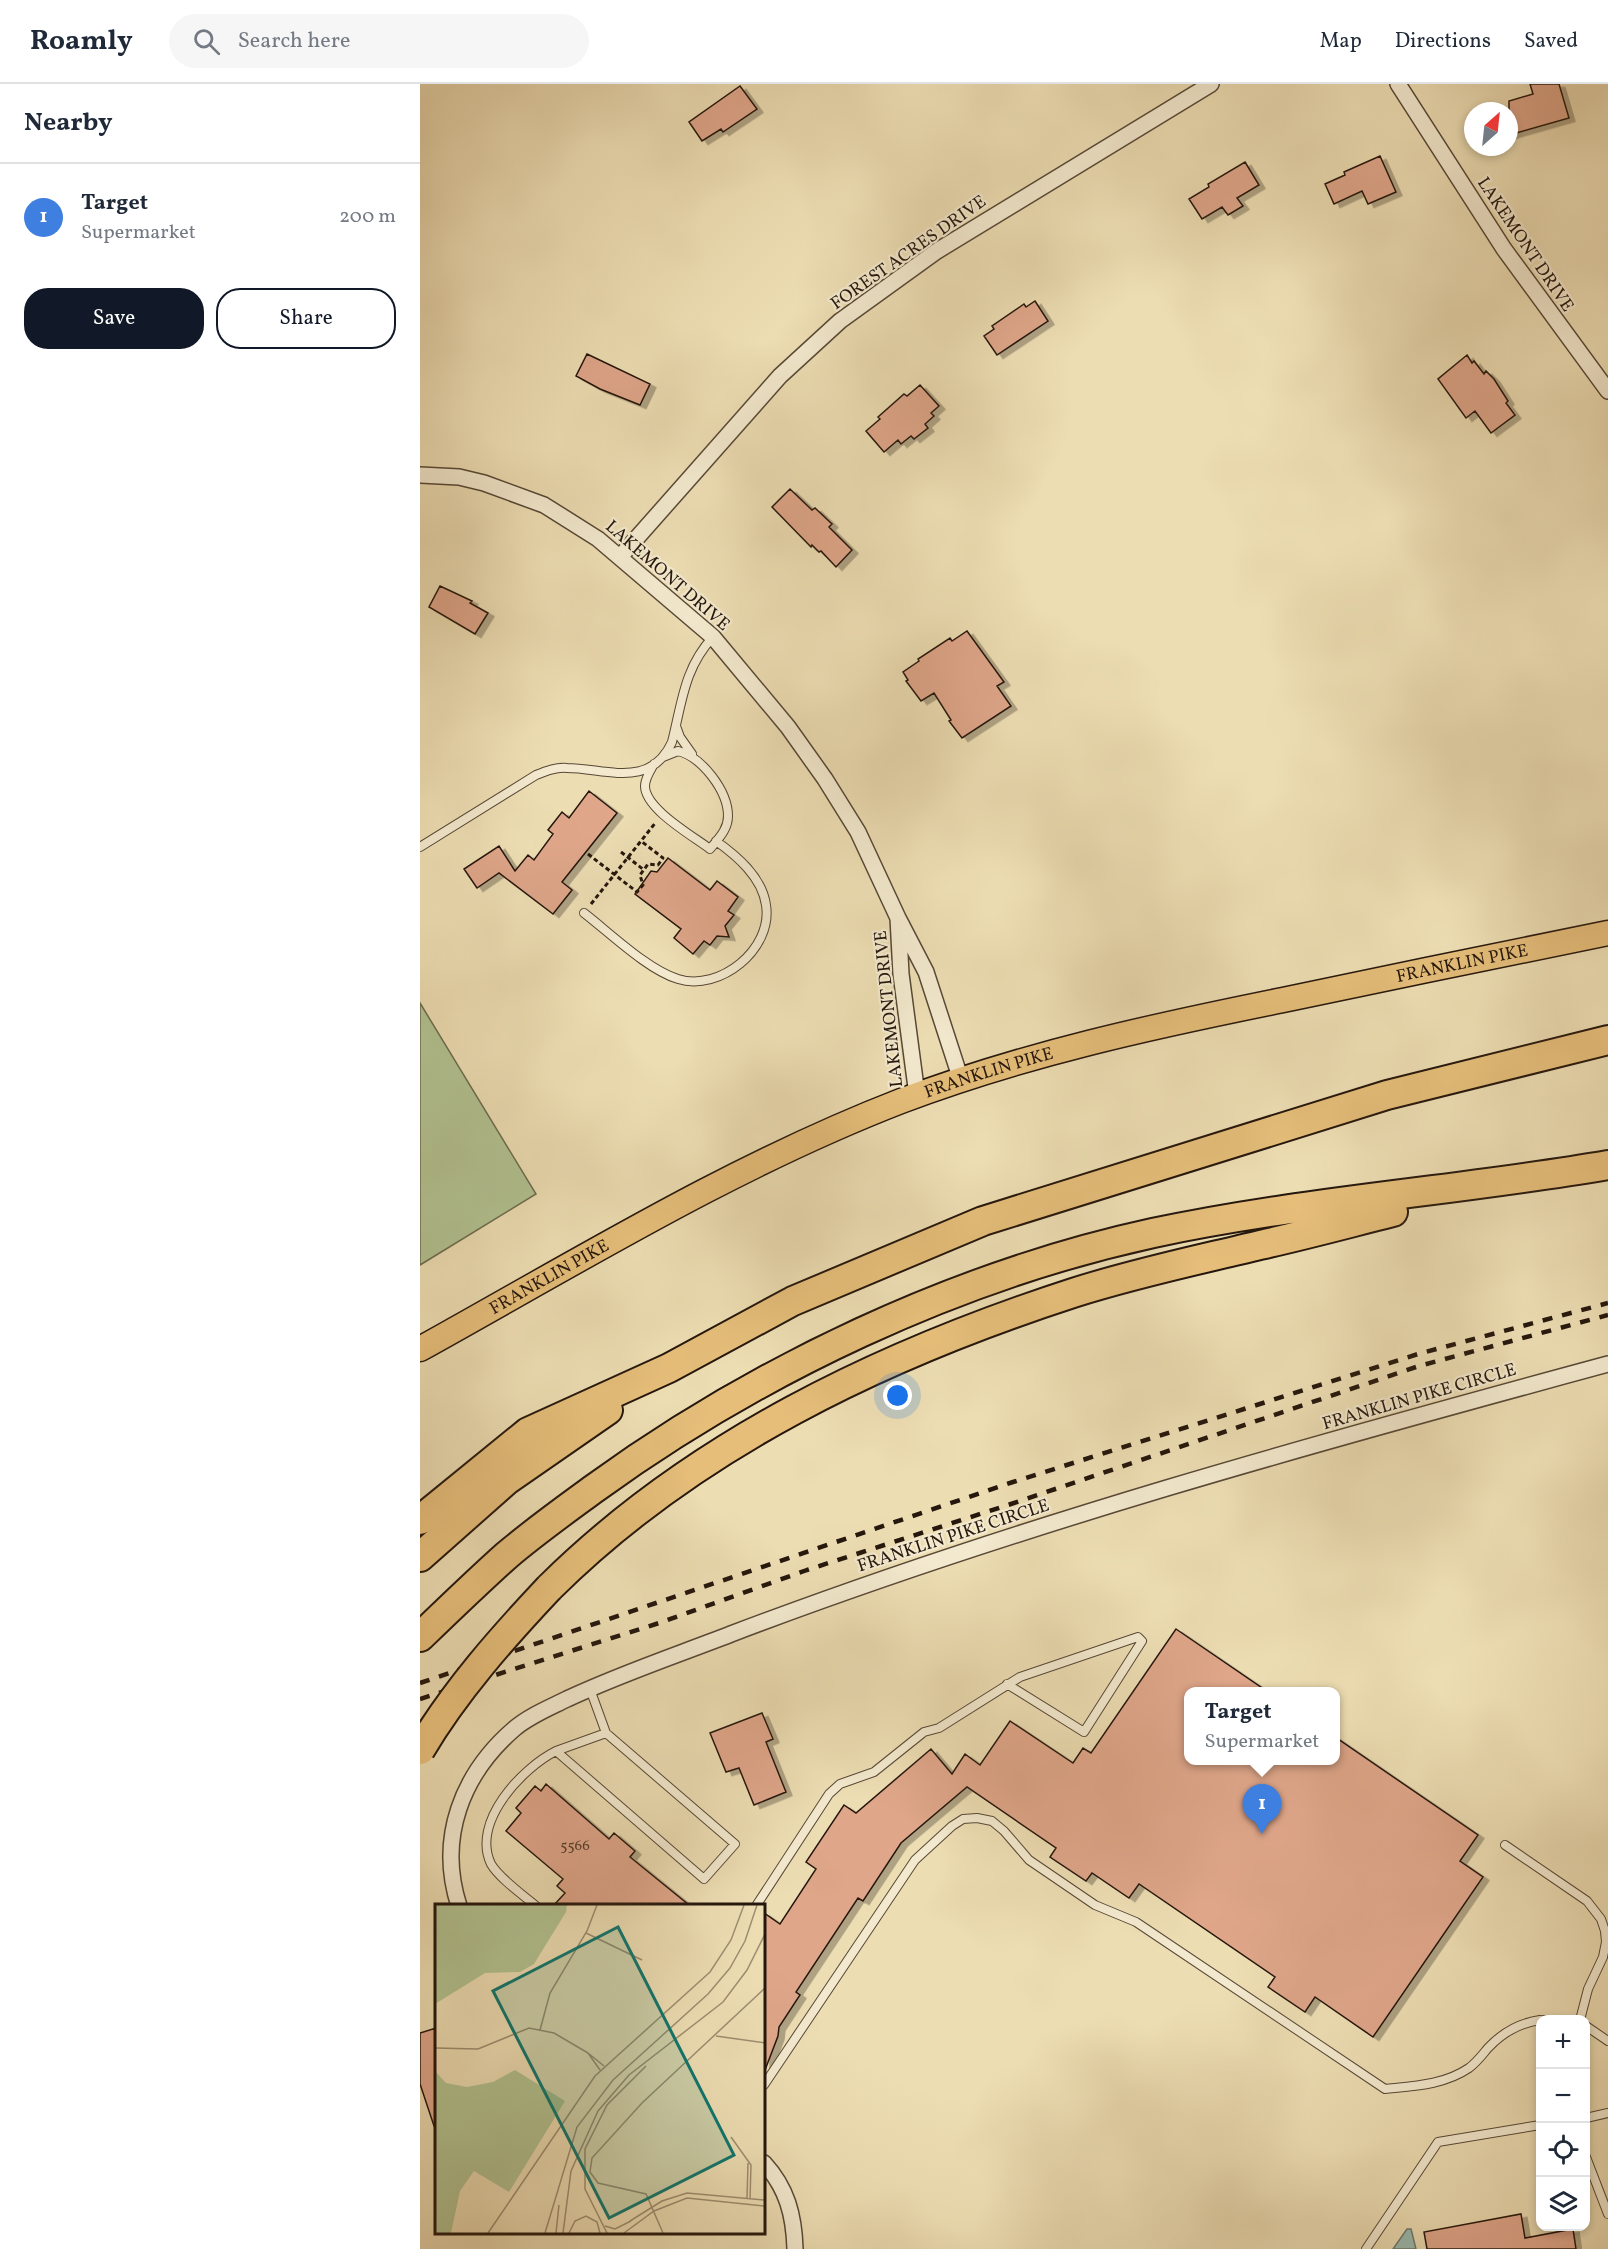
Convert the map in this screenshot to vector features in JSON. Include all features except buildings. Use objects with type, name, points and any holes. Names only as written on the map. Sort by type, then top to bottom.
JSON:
[{"type":"highway","points":[[420,1520],[528,1432],[669,1368],[793,1301],[983,1221],[1387,1095],[1608,1040]]},
{"type":"highway","points":[[420,1637],[507,1556],[630,1463],[716,1409],[834,1346],[959,1293],[1086,1250],[1173,1229],[1317,1206],[1519,1180],[1608,1165]]},
{"type":"highway","points":[[420,1750],[482,1663],[549,1588],[589,1549],[633,1513],[697,1468],[783,1416],[838,1387],[930,1345],[1074,1293],[1155,1269],[1258,1246],[1519,1180]]},
{"type":"highway","points":[[420,1557],[507,1479],[669,1368]]},
{"type":"main road","name":"FRANKLIN PIKE","points":[[420,1349],[758,1164],[810,1138],[917,1095],[1056,1051],[1187,1019],[1608,933]]},
{"type":"street","name":"FOREST ACRES DRIVE","points":[[620,557],[780,376],[840,321],[937,251],[1211,84]]},
{"type":"street","name":"LAKEMONT DRIVE","points":[[1398,84],[1504,249],[1608,391]]},
{"type":"street","name":"LAKEMONT DRIVE","points":[[420,475],[459,477],[516,494],[568,518],[620,557],[713,637],[788,727],[825,779],[858,832],[897,918],[926,972],[961,1080]]},
{"type":"street","name":"LAKEMONT DRIVE","points":[[897,918],[902,984],[917,1095]]},
{"type":"street","name":"FRANKLIN PIKE CIRCLE","points":[[459,1904],[451,1867],[451,1845],[461,1800],[471,1780],[485,1758],[518,1726],[590,1689],[841,1593],[1112,1503],[1608,1364]]},
{"type":"street","points":[[765,2164],[776,2176],[788,2200],[794,2225],[795,2249]]},
{"type":"lane","points":[[662,758],[672,742],[691,668],[698,654],[713,637]]},
{"type":"lane","points":[[654,764],[645,787],[651,802],[663,814],[710,849],[727,825],[725,798],[718,785],[684,745],[676,726]]},
{"type":"lane","points":[[420,847],[536,775],[557,768],[569,767],[624,774],[654,764],[678,751],[698,762]]},
{"type":"lane","points":[[584,914],[652,966],[673,977],[699,982],[727,972],[748,955],[758,942],[763,930],[766,904],[752,874],[742,862],[716,841]]},
{"type":"lane","points":[[757,1904],[829,1794],[840,1784],[874,1772],[924,1732],[939,1728],[1007,1684],[1020,1677],[1138,1637],[1142,1641],[1084,1732],[1007,1684]]},
{"type":"lane","points":[[556,1751],[704,1879],[735,1844],[606,1733],[590,1689]]},
{"type":"lane","points":[[535,1904],[497,1872],[491,1863],[487,1849],[493,1816],[504,1796],[536,1762],[556,1751],[606,1733]]},
{"type":"lane","points":[[765,2084],[915,1860],[952,1826],[970,1817],[992,1821],[1004,1831],[1029,1860],[1095,1905],[1136,1923],[1385,2089],[1428,2085],[1459,2074],[1478,2061],[1509,2030],[1536,2021]]},
{"type":"lane","points":[[1505,1845],[1587,1901],[1601,1919],[1606,1942],[1603,1957],[1588,1989],[1581,2015]]},
{"type":"lane","points":[[1590,2029],[1608,2041]]},
{"type":"lane","points":[[1590,2117],[1608,2113]]},
{"type":"lane","points":[[1366,2249],[1437,2142],[1536,2126]]},
{"type":"lane","points":[[1590,2167],[1608,2214]]},
{"type":"path","points":[[584,914],[663,814]]},
{"type":"path","points":[[588,854],[637,892],[643,885],[639,875],[648,864],[658,865],[663,858],[641,841]]},
{"type":"path","points":[[621,852],[644,870]]},
{"type":"green space","points":[[420,1003],[536,1194],[420,1265]]},
{"type":"water","points":[[1407,2229],[1411,2229],[1416,2249],[1393,2249]]},
{"type":"railway","points":[[420,1683],[1013,1482],[1418,1354],[1608,1303]]},
{"type":"railway","points":[[420,1699],[659,1623],[807,1570],[1011,1504],[1419,1366],[1608,1315]]},
{"type":"place","name":"Target","points":[[1262,1834]]}]
